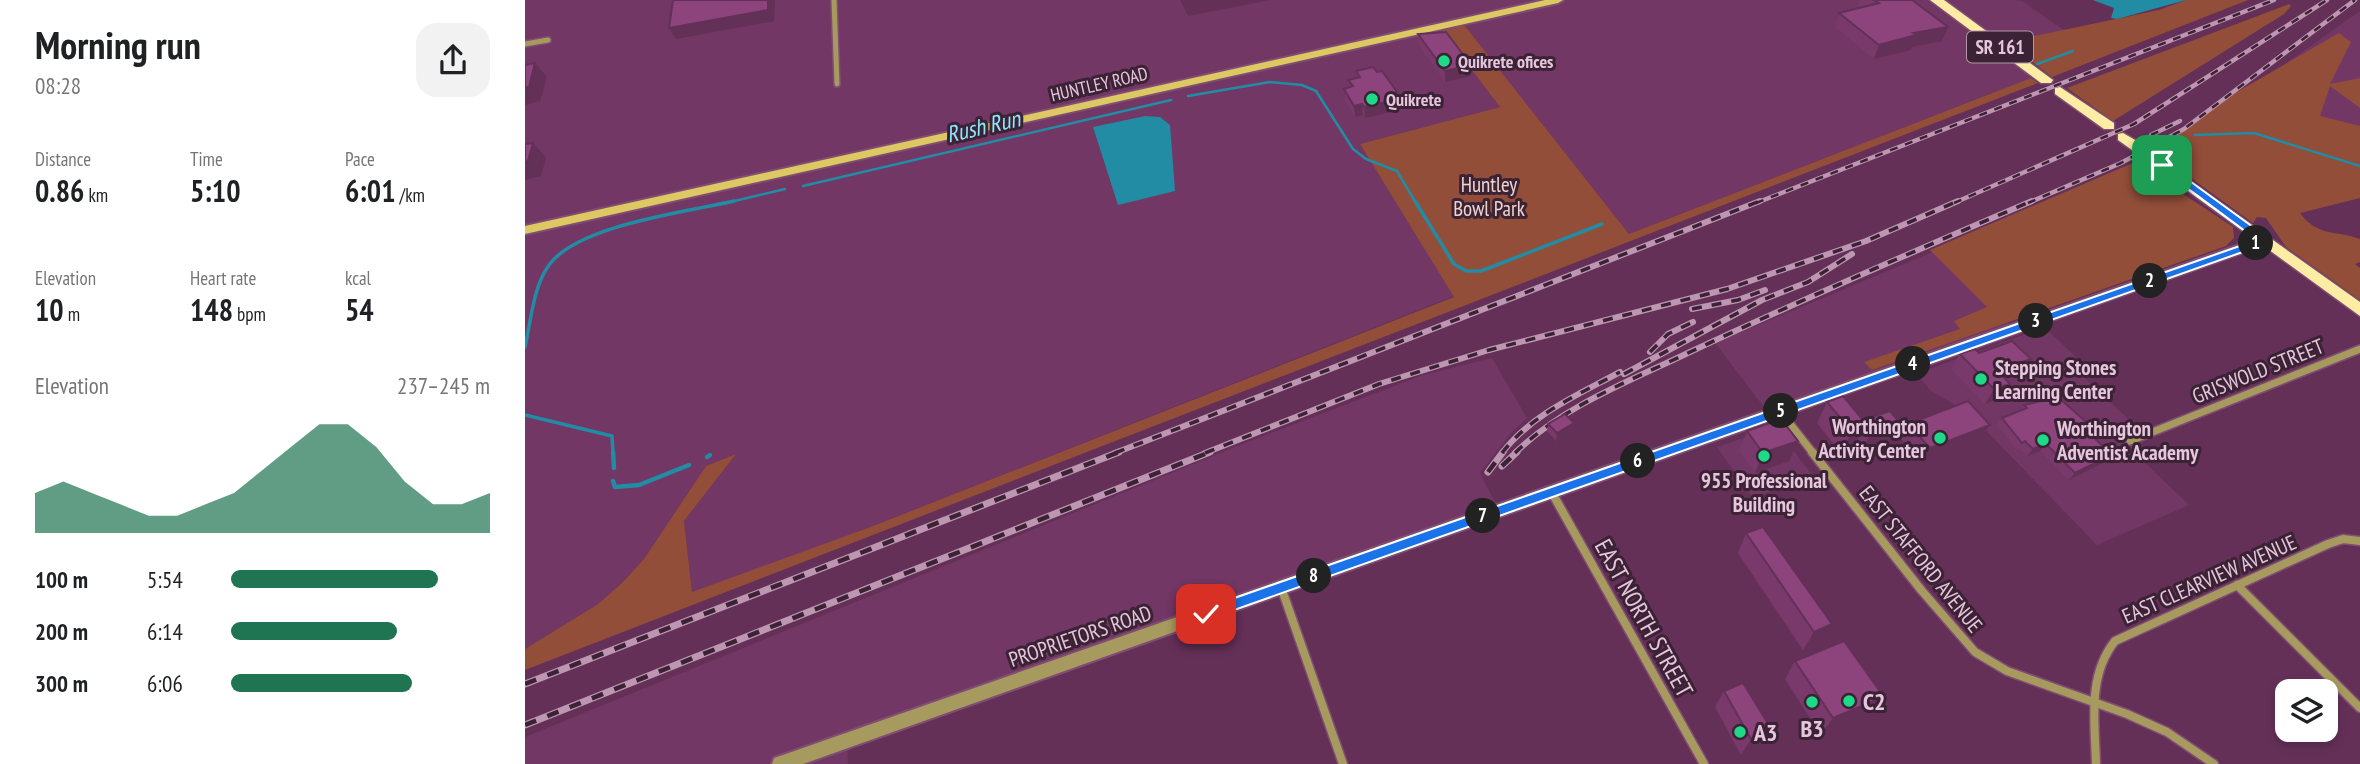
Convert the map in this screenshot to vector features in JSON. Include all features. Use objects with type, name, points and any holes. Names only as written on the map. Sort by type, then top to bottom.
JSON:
[{"type":"main road","name":"HUNTLEY ROAD","points":[[525,230],[1558,0]]},
{"type":"main road","name":"SR 161","points":[[1936,0],[2046,80]]},
{"type":"main road","points":[[2060,91],[2109,126]]},
{"type":"main road","points":[[2123,137],[2137,147]]},
{"type":"main road","points":[[2149,156],[2360,310]]},
{"type":"street","points":[[834,0],[837,84]]},
{"type":"street","points":[[525,44],[548,40]]},
{"type":"street","name":"PROPRIETORS ROAD","points":[[780,764],[2265,240]]},
{"type":"street","name":"GRISWOLD STREET","points":[[2130,440],[2360,349]]},
{"type":"street","name":"EAST STAFFORD AVENUE","points":[[1780,411],[1962,639],[2007,671],[2167,732],[2214,764]]},
{"type":"street","name":"EAST NORTH STREET","points":[[1551,491],[1704,764]]},
{"type":"street","name":"EAST CLEARVIEW AVENUE","points":[[2096,764],[2100,664],[2105,650],[2115,641],[2328,544],[2343,539],[2360,541]]},
{"type":"street","points":[[2237,585],[2360,708]]},
{"type":"street","points":[[1281,587],[1343,764]]},
{"type":"shaded area","points":[[525,0],[1180,0],[1188,16],[1271,0],[2015,0],[2022,1],[2068,33],[2005,43],[2031,78],[1629,234],[1461,22],[1439,27],[1500,107],[1360,144],[1454,296],[873,526],[692,593],[684,521],[735,455],[706,466],[644,559],[622,583],[598,604],[525,649]]},
{"type":"shaded area","points":[[2360,11],[2360,160],[2248,90]]},
{"type":"shaded area","points":[[1933,252],[2014,329],[1770,415],[1715,343]]},
{"type":"shaded area","points":[[2044,327],[2092,372],[2083,376],[2145,435],[2131,441],[2135,453],[2189,505],[2097,545],[1969,413],[1931,391],[1916,374]]},
{"type":"shaded area","points":[[1492,358],[1527,418],[1511,433],[1480,473],[1499,510],[847,741],[848,764],[525,764],[525,737],[1235,447],[1423,375]]},
{"type":"shaded area","name":"955 Professional Building","points":[[1775,427],[1813,476],[1753,498],[1717,447]]},
{"type":"green space","points":[[2186,0],[2248,0],[2052,77],[2006,42],[2159,10]]},
{"type":"green space","points":[[2289,4],[2291,6],[2284,14],[2113,121],[2067,88]]},
{"type":"green space","name":"Huntley Bowl Park","points":[[1461,21],[1629,234],[2031,78],[2038,83],[525,670],[525,649],[598,604],[644,559],[706,466],[736,454],[684,521],[692,592],[873,526],[1454,297],[1360,144],[1500,107],[1439,27]]},
{"type":"green space","points":[[2339,33],[2351,42],[2330,84],[2360,78],[2360,108],[2330,86],[2320,116],[2360,126],[2360,198],[2300,213],[2313,226],[2360,239],[2360,262],[2355,264],[2360,268],[2360,300],[2286,247],[2266,218],[2257,217],[2253,223],[2155,152],[2223,100]]},
{"type":"green space","points":[[2135,162],[2233,227],[2234,238],[2226,246],[1872,370],[1864,362],[1960,329],[1954,321],[1987,307],[1930,250]]},
{"type":"water","points":[[2093,0],[2186,0],[2117,19],[2111,18],[2114,8]]},
{"type":"water","points":[[1145,116],[1160,117],[1170,125],[1175,191],[1118,205],[1093,127]]},
{"type":"building","points":[[673,0],[768,0],[768,10],[669,28]]},
{"type":"building","points":[[1874,0],[1912,0],[1948,27],[1913,33],[1916,35],[1879,45],[1839,13],[1879,3]]},
{"type":"building","points":[[1446,32],[1471,65],[1445,71],[1418,34]]},
{"type":"building","points":[[535,63],[529,87],[525,87],[525,65]]},
{"type":"building","name":"Quikrete","points":[[1373,67],[1377,72],[1382,71],[1397,92],[1391,94],[1395,100],[1364,107],[1362,104],[1354,106],[1344,89],[1353,86],[1348,80],[1360,77],[1356,71]]},
{"type":"building","points":[[533,143],[528,161],[525,162],[525,144]]},
{"type":"building","points":[[2012,341],[2031,359],[1997,370],[2010,384],[1994,389],[1960,354],[1975,349],[1979,353]]},
{"type":"building","points":[[1843,396],[1863,420],[1890,411],[1901,424],[1870,435],[1864,428],[1852,432],[1827,402]]},
{"type":"building","name":"Worthington Adventist Academy","points":[[2058,397],[2085,421],[2089,427],[2085,429],[2110,453],[2106,454],[2109,456],[2075,473],[2046,444],[2033,449],[2025,441],[2022,443],[2002,418],[2027,408],[2024,405]]},
{"type":"building","points":[[1968,401],[1990,425],[1930,448],[1908,424]]},
{"type":"building","points":[[1565,414],[1574,423],[1557,433],[1548,424]]},
{"type":"building","points":[[1781,419],[1798,441],[1763,453],[1747,431]]},
{"type":"building","points":[[1763,527],[1832,624],[1814,632],[1746,533]]},
{"type":"building","points":[[1844,641],[1884,697],[1833,718],[1795,661]]},
{"type":"building","points":[[1743,683],[1772,730],[1751,739],[1724,691]]},
{"type":"waterway","name":"Rush Run","points":[[2037,64],[2073,51]]},
{"type":"waterway","name":"Rush Run","points":[[1188,96],[1270,82],[1302,85],[1316,91],[1353,149],[1366,159],[1397,171],[1416,203]]},
{"type":"waterway","name":"Rush Run","points":[[803,186],[1171,100]]},
{"type":"waterway","name":"Rush Run","points":[[2195,135],[2254,133],[2360,166]]},
{"type":"waterway","name":"Rush Run","points":[[726,203],[785,189]]},
{"type":"waterway","name":"Rush Run","points":[[525,347],[539,283],[549,265],[563,251],[583,240],[634,222],[734,201]]},
{"type":"waterway","name":"Rush Run","points":[[1415,201],[1454,264],[1466,271],[1481,271],[1602,224]]},
{"type":"waterway","points":[[525,415],[612,436],[613,453]]},
{"type":"waterway","points":[[613,452],[614,468]]},
{"type":"waterway","points":[[613,481],[615,487],[639,485],[689,465]]},
{"type":"railway","points":[[1756,203],[2274,0]]},
{"type":"railway","points":[[1954,203],[2134,124],[2327,0]]},
{"type":"railway","points":[[2028,203],[2121,163],[2184,129],[2355,0]]},
{"type":"railway","points":[[2151,135],[2180,121]]},
{"type":"railway","points":[[1115,453],[1760,201]]},
{"type":"railway","points":[[1205,453],[1379,384],[1489,350],[1727,289],[1866,241],[1958,201]]},
{"type":"railway","points":[[1515,453],[1554,421],[1621,384],[1732,332],[2032,201]]},
{"type":"railway","points":[[1624,374],[1762,300],[1808,282],[1852,254]]},
{"type":"railway","points":[[1692,309],[1738,300],[1765,290]]},
{"type":"railway","points":[[1650,352],[1668,334],[1693,322]]},
{"type":"railway","points":[[1502,453],[1541,416],[1620,372]]},
{"type":"railway","points":[[525,684],[1119,452]]},
{"type":"railway","points":[[525,725],[1210,452]]},
{"type":"railway","points":[[1488,472],[1503,452]]},
{"type":"railway","points":[[1502,466],[1517,452]]},
{"type":"place","name":"Quikrete ofices","points":[[1444,61]]},
{"type":"place","name":"Quikrete","points":[[1372,99]]},
{"type":"place","name":"Stepping Stones Learning Center","points":[[1981,379]]},
{"type":"place","name":"Worthington Activity Center","points":[[1940,438]]},
{"type":"place","name":"Worthington Adventist Academy","points":[[2043,440]]},
{"type":"place","name":"955 Professional Building","points":[[1764,456]]},
{"type":"place","name":"C2","points":[[1849,701]]},
{"type":"place","name":"B3","points":[[1812,702]]},
{"type":"place","name":"A3","points":[[1740,732]]},
{"type":"route","points":[[1206,614],[2265,240],[2162,165]]}]
